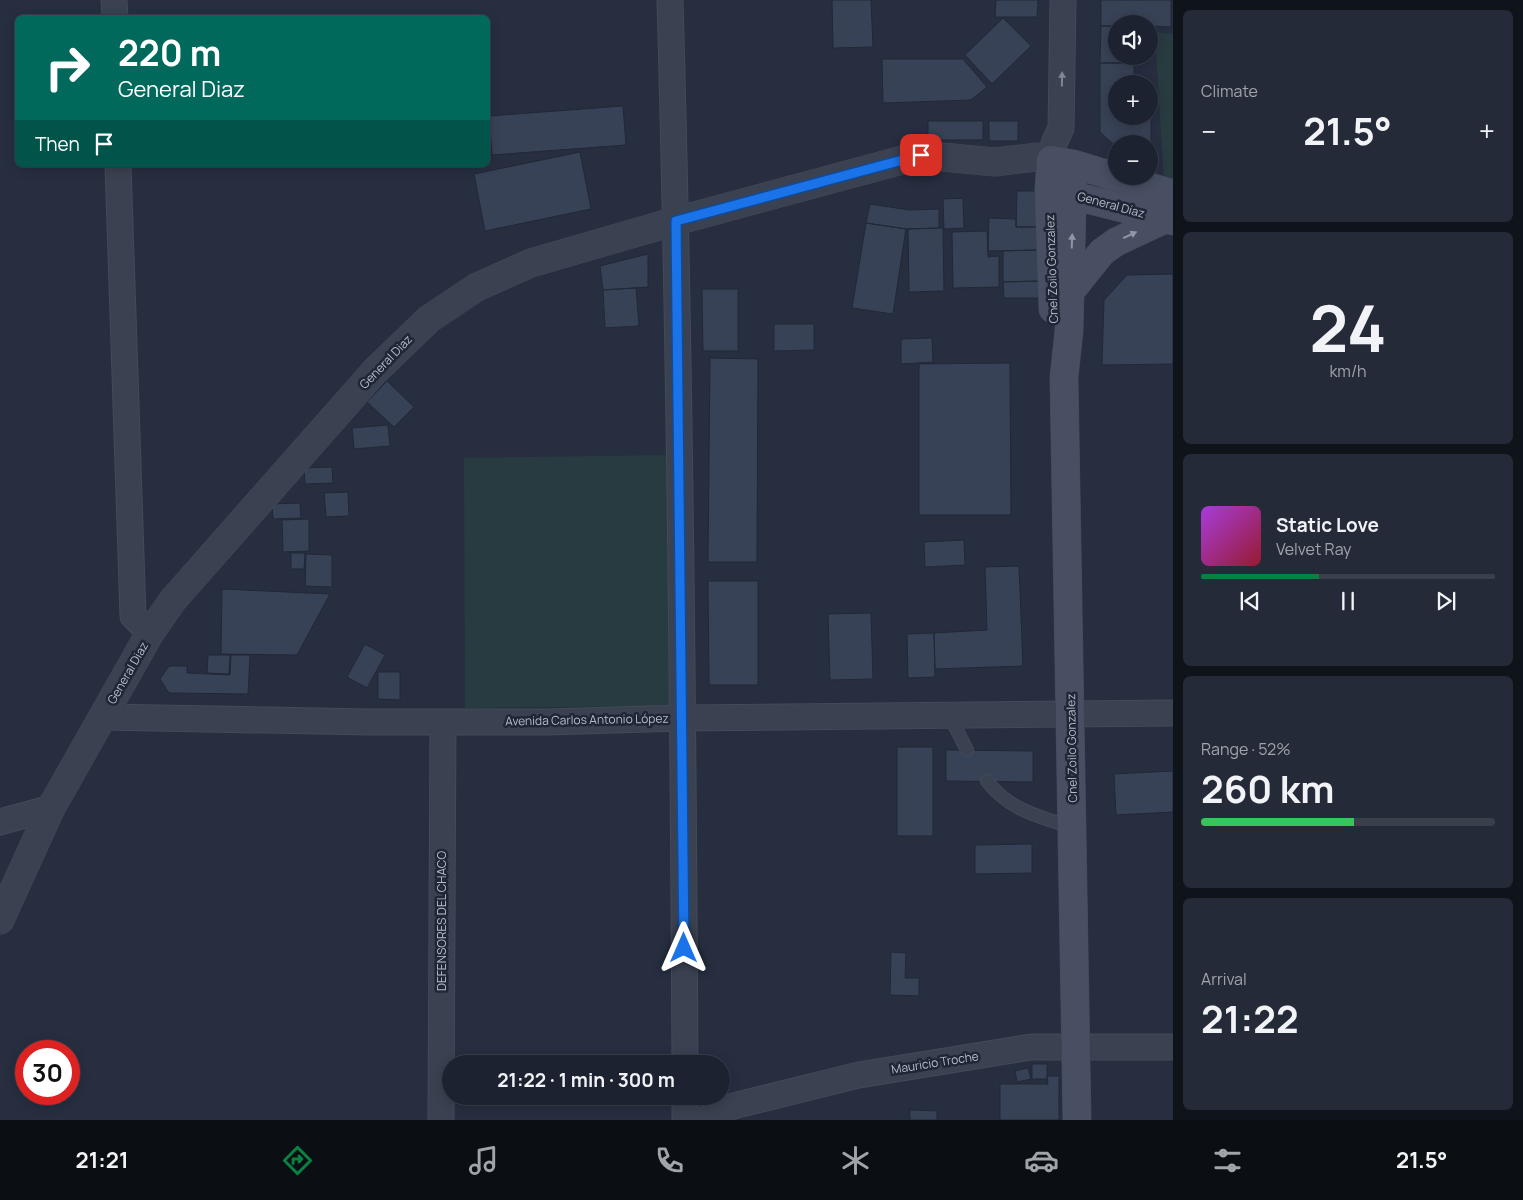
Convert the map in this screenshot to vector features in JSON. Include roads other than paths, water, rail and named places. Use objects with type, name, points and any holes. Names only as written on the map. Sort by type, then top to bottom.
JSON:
[{"type":"main road","name":"Cnel Zoilo Gonzalez","points":[[1062,162],[1054,330],[1057,352],[1064,377]]},
{"type":"main road","points":[[1062,162],[1170,211]]},
{"type":"main road","name":"Cnel Zoilo Gonzalez","points":[[1061,192],[1070,292],[1069,330],[1064,377],[1078,1120]]},
{"type":"main road","name":"General Díaz","points":[[1061,192],[1170,211]]},
{"type":"main road","points":[[1070,292],[1102,252],[1170,211]]},
{"type":"street","points":[[114,0],[115,15]]},
{"type":"street","points":[[670,0],[676,221],[683,718],[685,1055]]},
{"type":"street","points":[[1062,162],[1054,143],[1061,128],[1063,0]]},
{"type":"street","name":"General Diaz","points":[[0,920],[51,808],[150,633],[173,600],[375,371],[429,319],[477,287],[531,263],[676,221],[921,155],[994,162],[1037,157],[1062,162]]},
{"type":"street","points":[[1020,160],[1031,178],[1061,192]]},
{"type":"street","points":[[118,167],[134,616],[150,633]]},
{"type":"street","name":"Avenida Carlos Antonio López","points":[[103,717],[548,722],[683,718],[1173,713]]},
{"type":"street","name":"DEFENSORES DEL CHACO","points":[[441,1120],[443,722]]},
{"type":"street","points":[[0,822],[51,808]]},
{"type":"street","name":"Mauricio Troche","points":[[704,1120],[733,1106],[859,1075],[1031,1047],[1173,1047]]},
{"type":"street","points":[[685,1105],[685,1120]]},
{"type":"lane","points":[[949,715],[967,750]]},
{"type":"lane","points":[[987,781],[997,794],[1018,809],[1073,828]]}]
